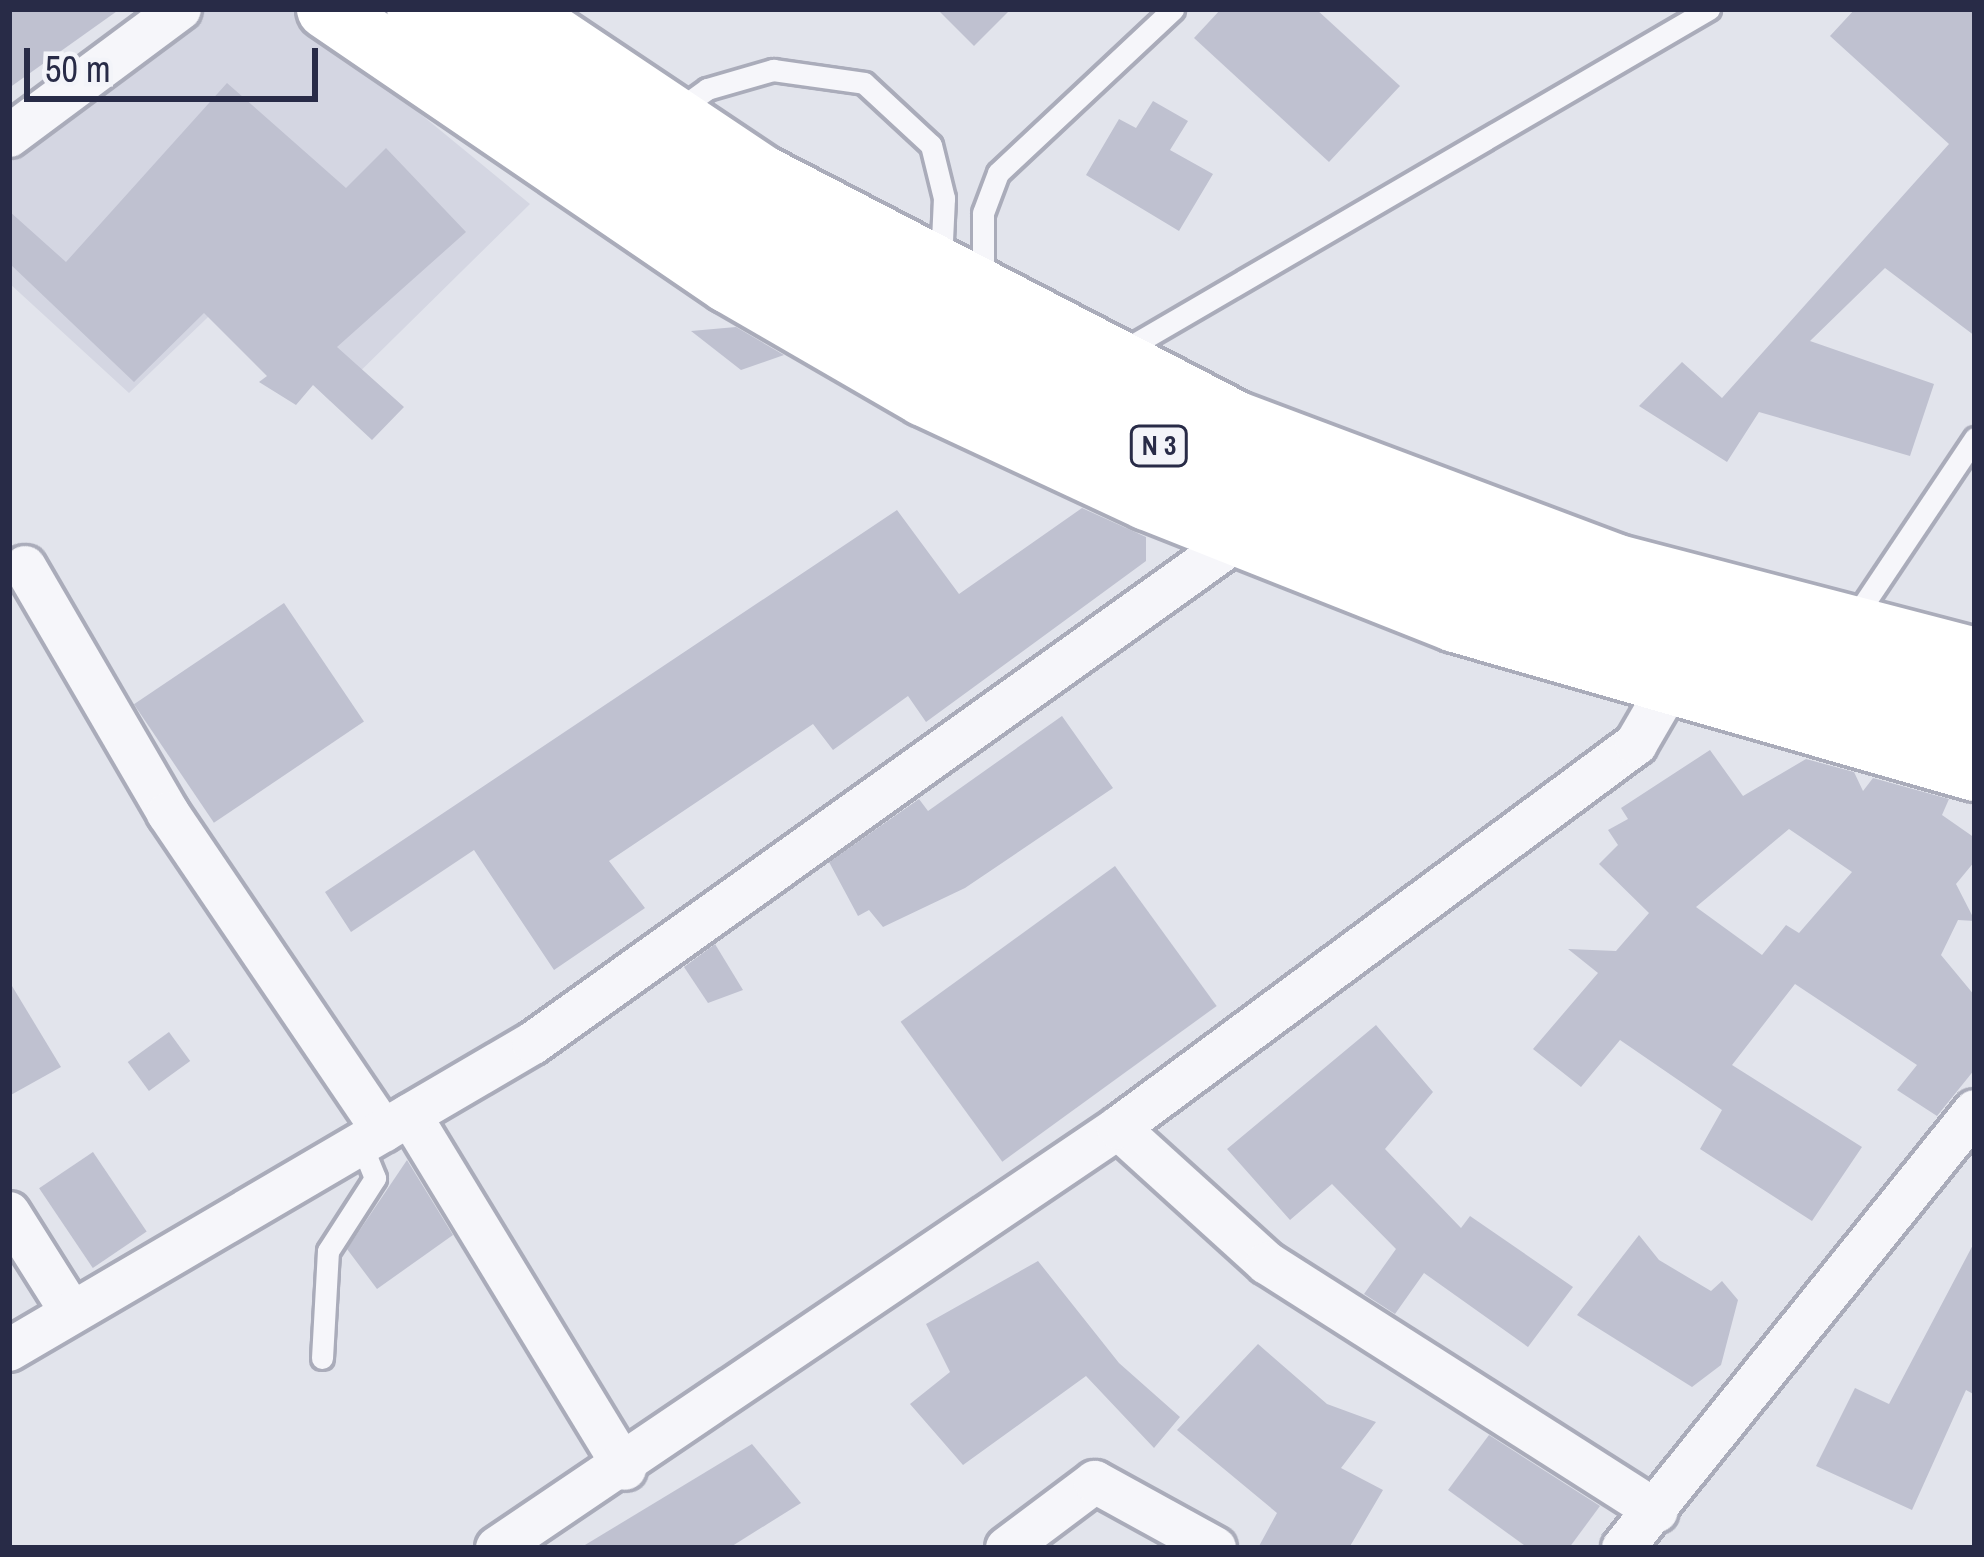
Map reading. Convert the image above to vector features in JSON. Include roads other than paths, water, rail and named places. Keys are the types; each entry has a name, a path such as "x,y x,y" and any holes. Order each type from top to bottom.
{"highway":[{"name":"N 3","path":"421,9 779,250 1120,430 1313,514 1684,643 1975,711"}],"main road":[{"path":"327,9 748,294 924,395 1240,537 1668,689 1975,771"},
{"path":"513,9 667,118 962,285 1238,422 1614,564 1975,658"}],"street":[{"path":"9,136 180,9"},
{"path":"9,1350 70,1310 533,1043 1240,537"},
{"path":"25,567 168,813 384,1130 625,1469"},
{"path":"496,1548 625,1469 1118,1128 1636,744 1668,689"},
{"path":"1624,1548 1975,1112"},
{"path":"1118,1128 1267,1263 1657,1511"},
{"path":"9,1213 70,1310"},
{"path":"1007,1548 1095,1483 1215,1548"}],"lane":[{"path":"962,285 986,190 1173,9"},
{"path":"1108,359 1709,9"},
{"path":"667,118 706,89 772,70 864,83 931,145 962,285"},
{"path":"1850,626 1975,438"},
{"path":"322,1358 328,1251 375,1178 384,1130"}]}
